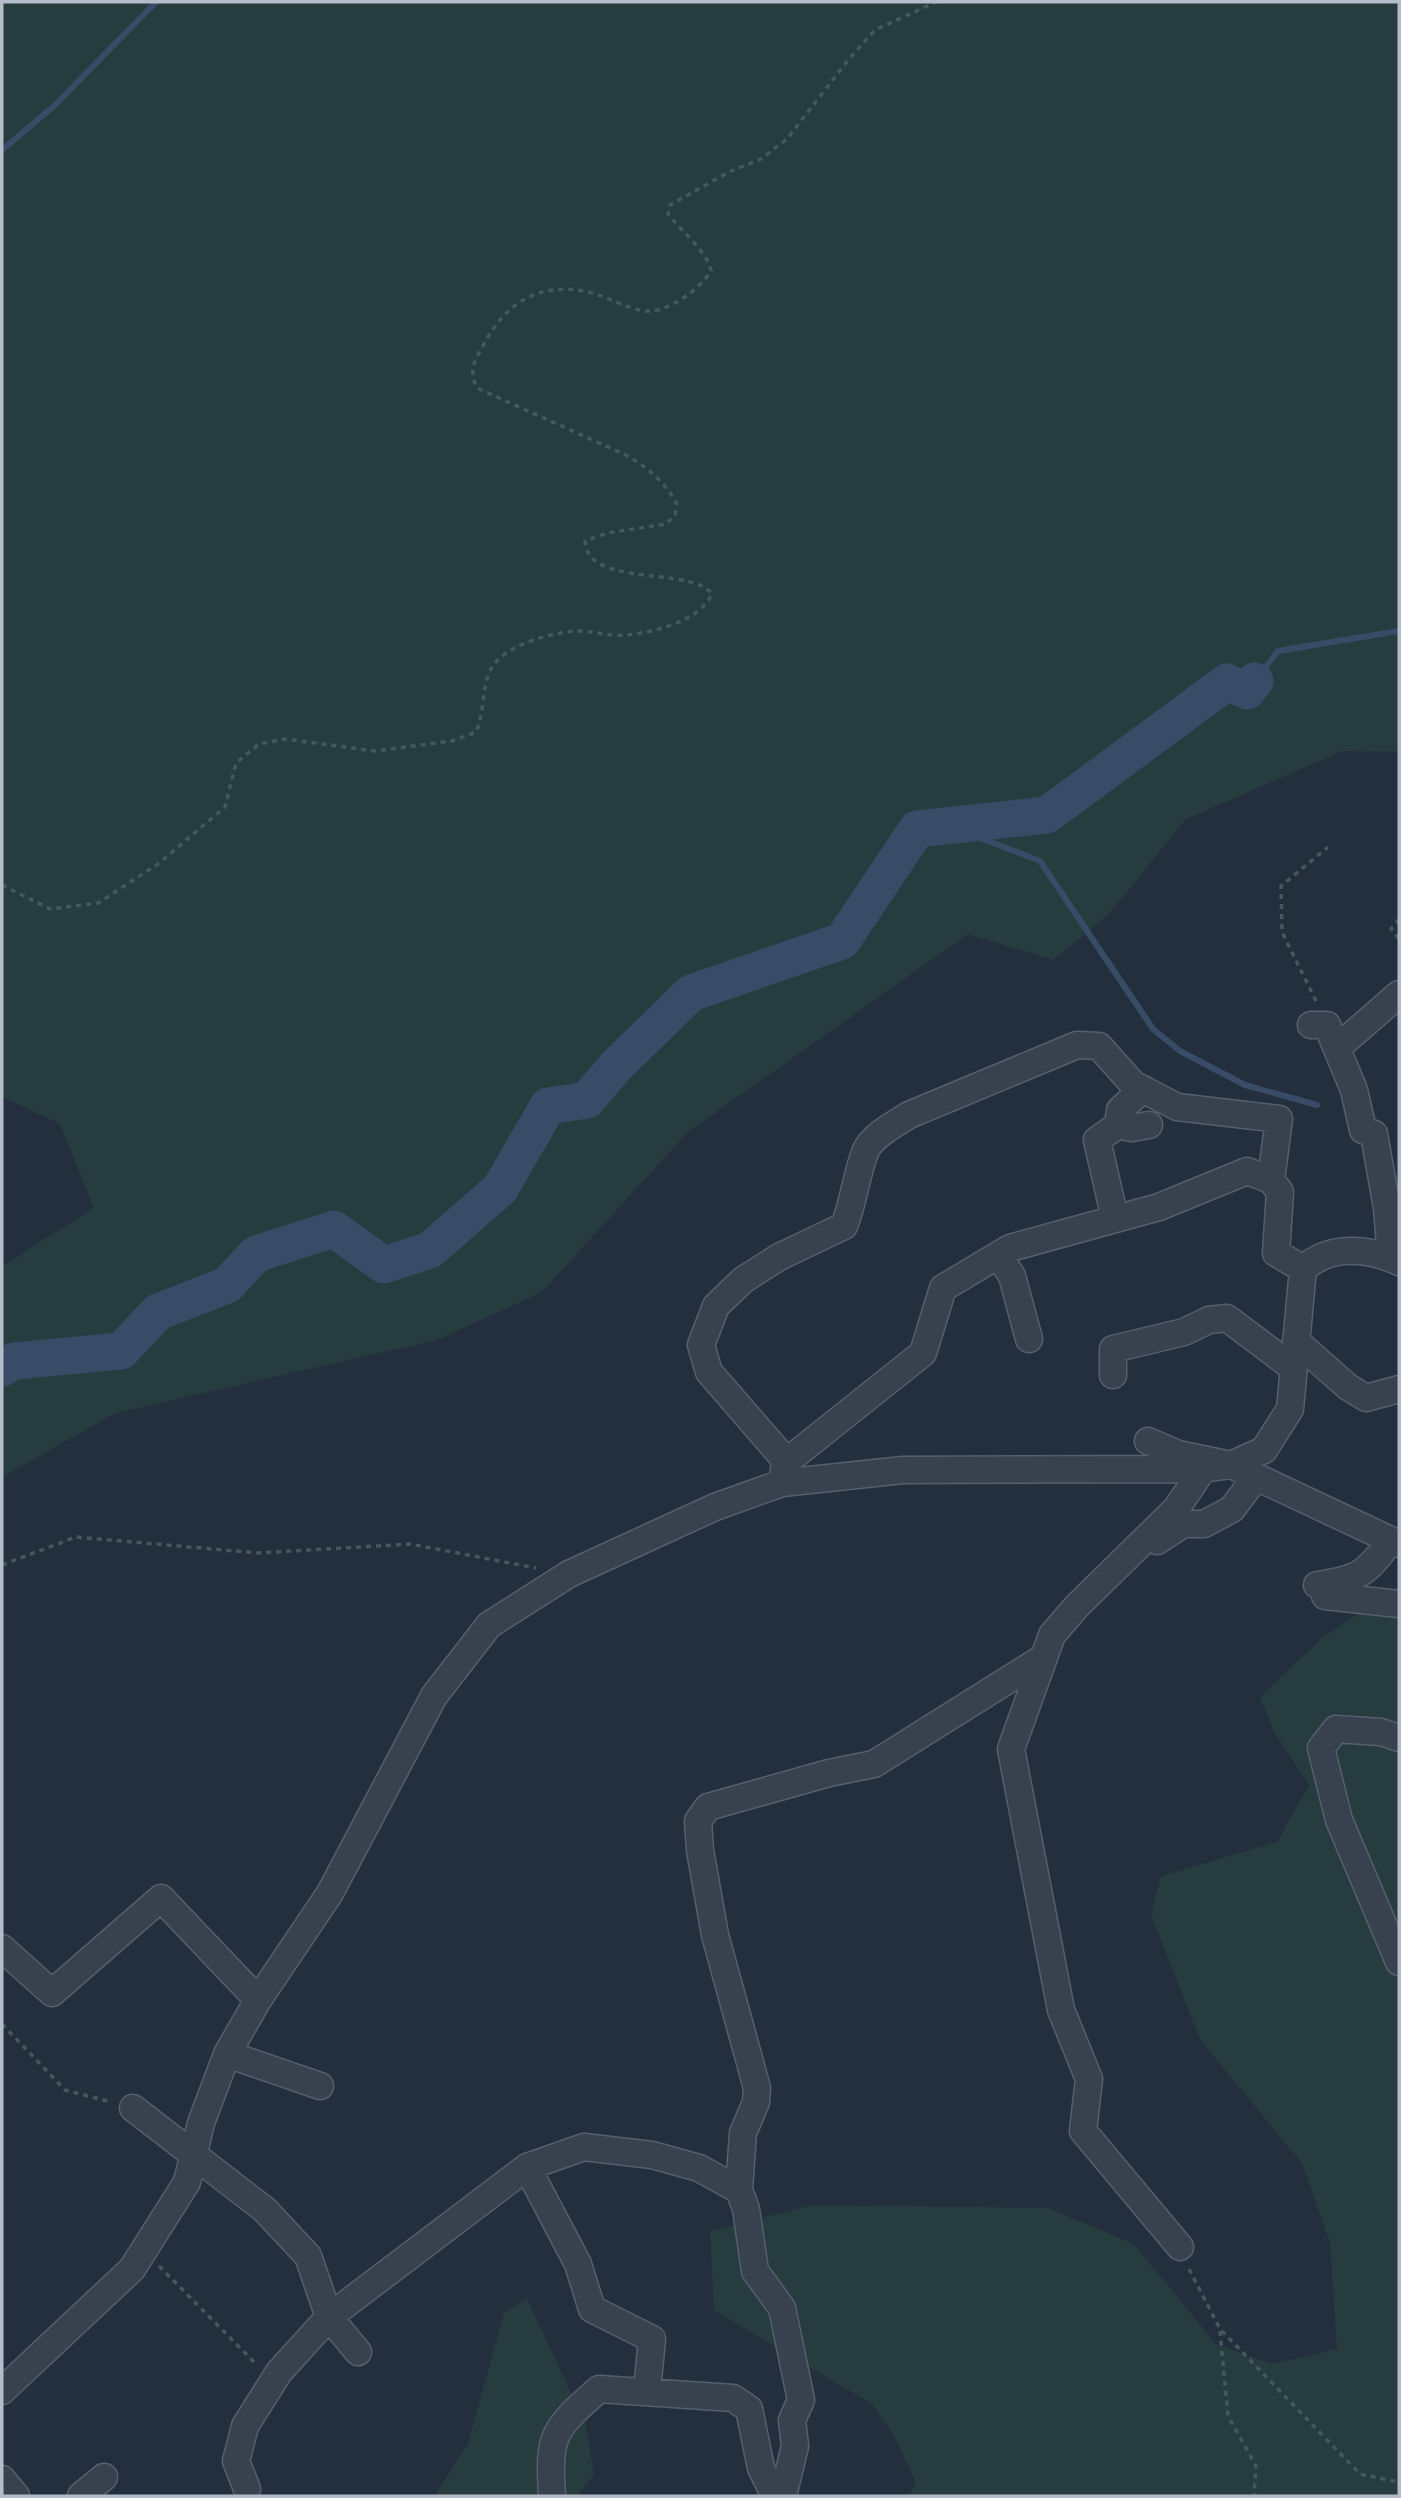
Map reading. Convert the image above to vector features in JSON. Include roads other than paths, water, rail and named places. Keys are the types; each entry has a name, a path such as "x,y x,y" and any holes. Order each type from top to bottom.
{"street":[{"path":"784,1473 1203,1469 1231,1465 1264,1450 1290,1409 1303,1269 1311,1261 1352,1248 1395,1260 1393,1206 1374,1134 1363,1130 1354,1090 1325,1033 1399,994"},
{"path":"784,1473 747,1413 709,1372 701,1345 716,1306 743,1280 779,1257 844,1226 867,1149 884,1131 909,1115 1077,1045 1099,1046 1133,1084 1177,1107 1279,1119 1271,1180"},
{"path":"1115,1219 1097,1140 1118,1125 1121,1110 1143,1089"},
{"path":"1118,1125 1132,1128 1149,1125"},
{"path":"6,2379 132,2269 187,2182 201,2123 227,2054 258,2000 330,1894 434,1696 489,1625 569,1574 784,1473 923,1353 943,1288 1010,1248 1158,1207 1247,1171 1271,1180 1280,1192 1276,1253 1303,1269"},
{"path":"998,1255 1012,1276 1029,1339"},
{"path":"1113,1375 1113,1349 1184,1332 1209,1320 1227,1318 1292,1367"},
{"path":"1296,1341 1348,1387 1366,1398 1399,1389"},
{"path":"1148,1441 1178,1454 1231,1465 1395,1542 1370,1569 1352,1580 1321,1591 1399,1604"},
{"path":"1180,2247 1083,2131 1089,2079 1061,2010 1011,1749 1052,1635 1076,1606 1131,1557 1176,1509 1203,1469"},
{"path":"1131,1557 1183,1524 1204,1524 1232,1509 1256,1477"},
{"path":"783,2496 795,2446 792,2420 801,2400 782,2308 755,2271 746,2209 739,2190 743,2133 756,2102 757,2088 715,1935 700,1850 698,1821 708,1807 874,1764 1043,1658"},
{"path":"1399,1738 1381,1732 1336,1729 1321,1748 1339,1820 1399,1962"},
{"path":"2,1948 52,1993 161,1898 258,2000"},
{"path":"227,2054 320,2086"},
{"path":"133,2108 265,2210 308,2256 329,2317 358,2352"},
{"path":"247,2488 236,2460 245,2426 273,2381 329,2317 527,2167 584,2147 652,2155 699,2168 739,2190"},
{"path":"527,2167 578,2264 592,2309 652,2339 647,2390"},
{"path":"553,2496 550,2455 562,2422 599,2389 647,2390 733,2398 749,2409 761,2468 775,2496"},
{"path":"81,2496 104,2477"},
{"path":"2,2479 16,2496"}],"waterway":[{"path":"2,150 54,106 156,2"},
{"path":"1255,681 1278,651 1399,631"},
{"path":"2,1368 14,1361 121,1351 158,1312 227,1285 256,1254 334,1229 384,1265 430,1250 500,1189 548,1106 587,1100 616,1066 691,993 842,941 917,829 1047,815 1227,682 1247,691 1255,681"},
{"path":"949,826 1040,861 1153,1029 1180,1051 1245,1085 1317,1105"}]}
